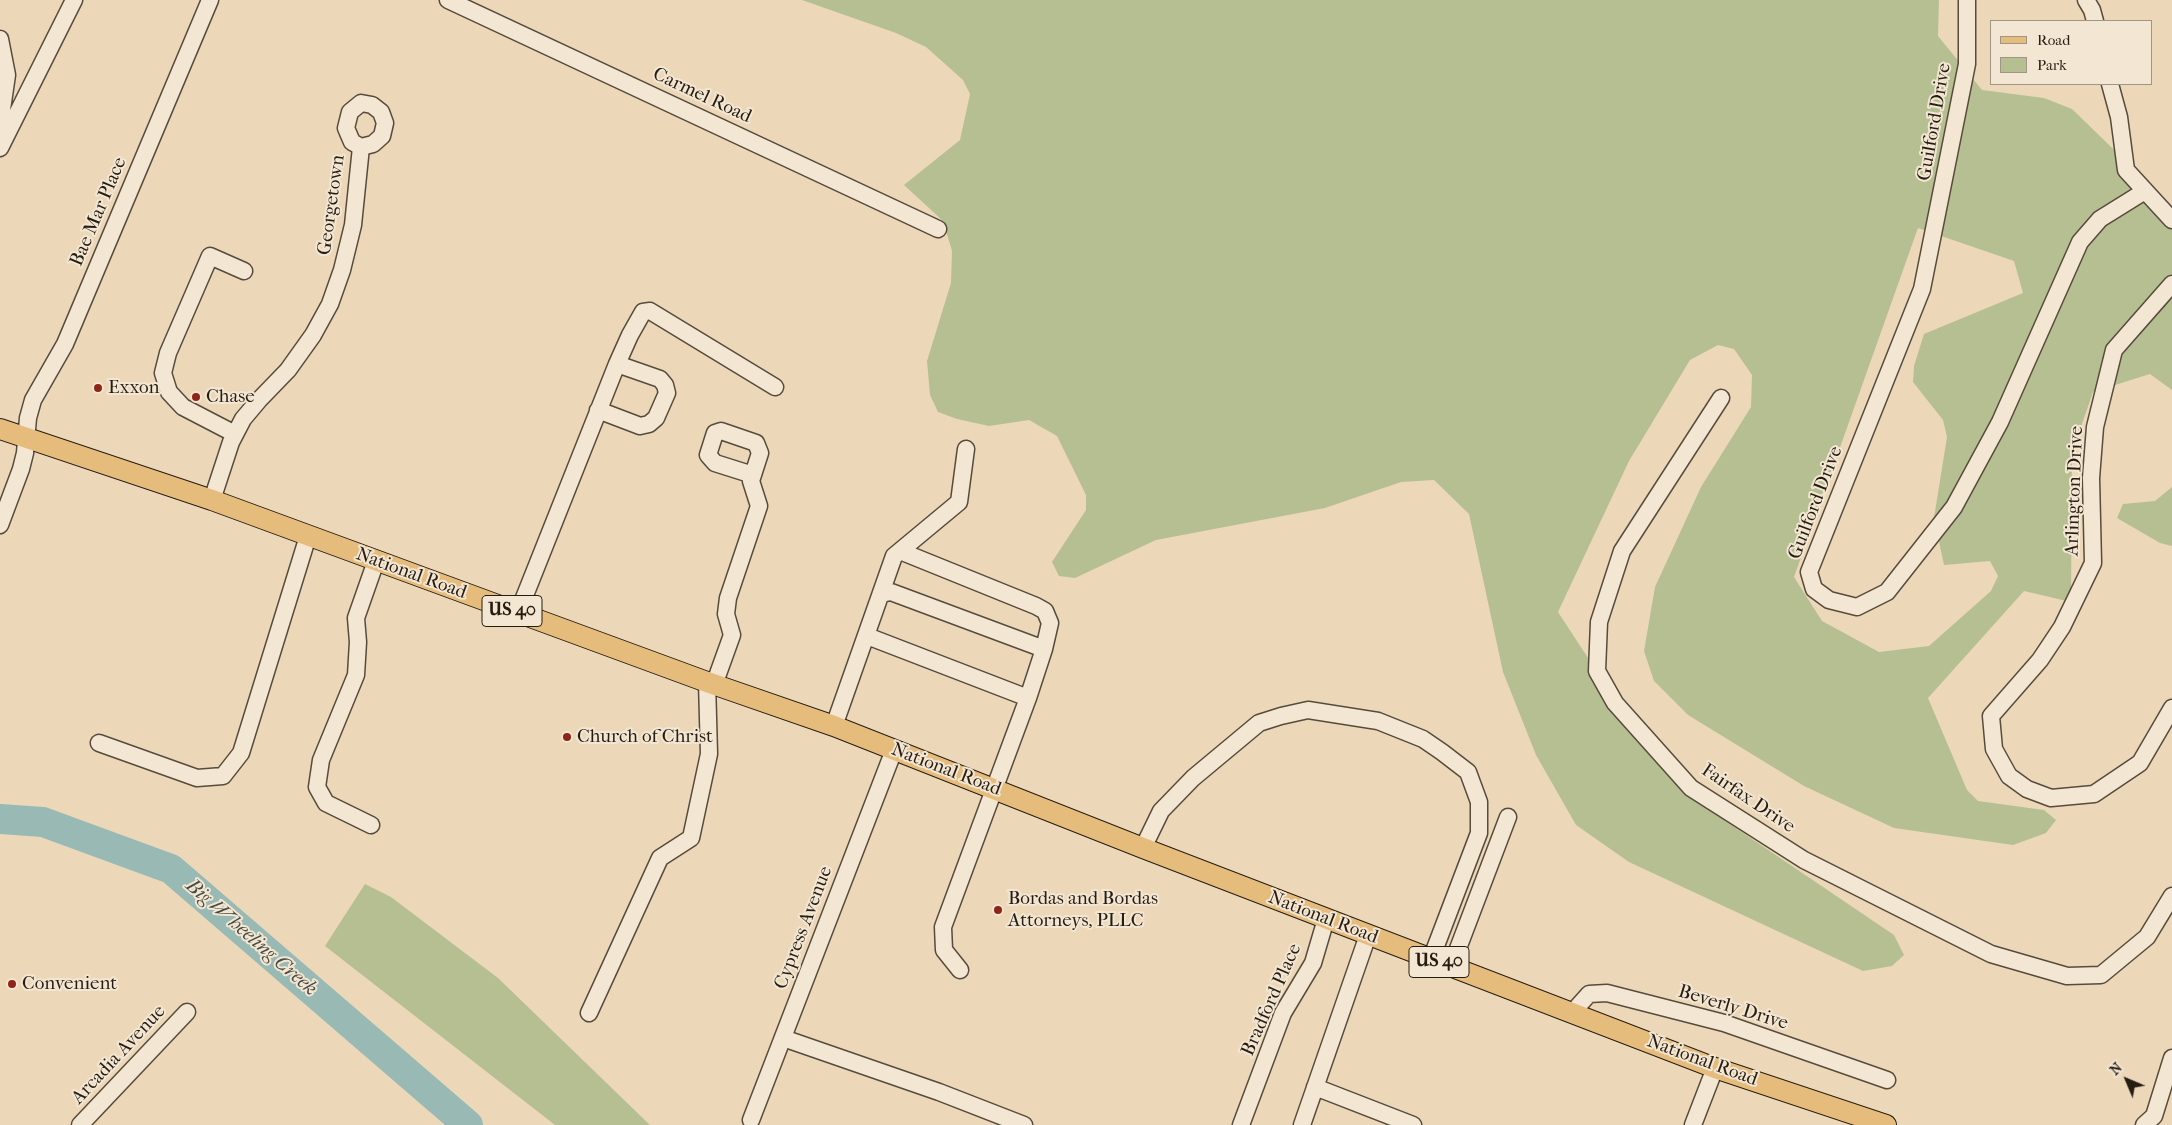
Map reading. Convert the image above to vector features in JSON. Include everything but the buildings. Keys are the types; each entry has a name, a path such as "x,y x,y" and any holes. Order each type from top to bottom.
{"main road":[{"name":"National Road","path":"0,429 212,500 710,684 834,726 1143,848 1715,1068 1887,1125"}],"street":[{"path":"0,148 74,0"},
{"name":"Bae Mar Place","path":"0,525 21,469 25,453 28,418 33,400 65,344 210,0"},
{"name":"Carmel Road","path":"448,0 938,229"},
{"name":"Guilford Drive","path":"1967,0 1967,64 1922,289 1809,572 1814,589 1829,600 1857,607 1887,592 1954,507 2000,422 2080,242 2100,218 2145,191"},
{"path":"2086,0 2095,20"},
{"path":"0,39 7,75 0,123"},
{"path":"2110,85 2118,117 2126,170 2172,220"},
{"name":"Georgetown","path":"212,500 220,472 243,419 288,370 313,335 330,304 342,270 353,226 361,147"},
{"path":"235,434 184,407 169,392 163,373 168,353 210,256 244,271"},
{"name":"Arlington Drive","path":"2172,284 2114,350 2095,427 2092,478 2094,563 2062,627 2049,647 1991,716 1994,749 2009,776 2027,789 2050,798 2094,794 2140,763 2172,708"},
{"path":"518,613 617,364 643,312 650,311 775,387"},
{"path":"598,410 640,426 649,424 656,418 667,393 665,385 660,379 617,364"},
{"name":"Fairfax Drive","path":"1721,398 1622,551 1599,622 1597,671 1614,703 1691,788 1804,860 1992,954 2067,976 2101,975 2147,937 2172,896"},
{"path":"834,726 894,556 959,502 966,449"},
{"path":"589,1013 660,858 691,838 709,754 710,684 732,635 726,614 728,598 759,506 751,481 753,475"},
{"path":"99,743 197,778 223,776 241,753 308,536"},
{"path":"900,551 1036,606 1044,611 1050,623 1044,649 1028,698 943,927 944,950 960,970"},
{"path":"371,825 326,803 318,787 321,760 356,675 358,642 356,618 376,561"},
{"path":"881,594 891,592 1044,649"},
{"path":"867,636 1028,698"},
{"path":"1143,848 1160,810 1193,778 1259,724 1281,716 1308,710 1378,722 1423,739 1468,772 1479,802 1479,833 1431,959"},
{"name":"Cypress Avenue","path":"756,1123 782,1038 894,750"},
{"path":"1451,967 1508,817"},
{"name":"Bradford Place","path":"1241,1125 1283,1013 1313,963 1326,919"},
{"path":"1302,1125 1368,935"},
{"name":"Beverly Drive","path":"1572,1013 1588,994 1607,993 1724,1023 1887,1080"},
{"name":"Arcadia Avenue","path":"80,1125 187,1012"},
{"path":"782,1038 940,1092 1024,1125"},
{"path":"2144,1125 2154,1116 2172,1058"},
{"path":"1693,1125 1715,1068"},
{"path":"1315,1087 1413,1125"}],"green space":[{"path":"802,0 1939,0 1938,36 1982,90 2044,98 2072,109 2172,206 2172,390 2150,374 2093,392 2072,453 2071,602 2024,591 1928,698 1967,790 1978,801 2044,810 2056,820 2046,833 2013,845 1894,828 1804,786 1688,715 1654,681 1644,651 1655,587 1701,487 1751,407 1752,375 1734,349 1718,345 1690,360 1629,461 1558,612 1643,742 1687,795 1894,935 1904,955 1892,966 1863,971 1629,862 1576,825 1536,755 1503,672 1469,514 1434,480 1401,482 1325,508 1156,540 1075,578 1059,576 1052,562 1086,510 1086,495 1057,436 1029,420 989,426 957,419 938,412 930,395 927,361 951,283 952,251 943,221 904,185 960,140 970,94 963,80 926,47 896,33","holes":["1918,228 2014,261 2023,293 1924,334 1914,366 1913,382 1943,420 1947,437 1934,518 1944,565 1990,561 1998,576 1991,591 1929,646 1879,652 1822,621 1794,577"]},
{"path":"2172,487 2172,546 2160,543 2117,518 2123,504 2155,501"},
{"path":"365,884 391,897 498,978 650,1125 555,1125 325,946"}],"waterway":[{"name":"Big Wheeling Creek","path":"0,819 43,822 171,869 468,1125"}],"place":[{"name":"Exxon","path":"98,388"},
{"name":"Chase","path":"196,397"},
{"name":"Church of Christ","path":"567,737"},
{"name":"Bordas and Bordas Attorneys, PLLC","path":"998,910"},
{"name":"Convenient","path":"12,984"}]}
